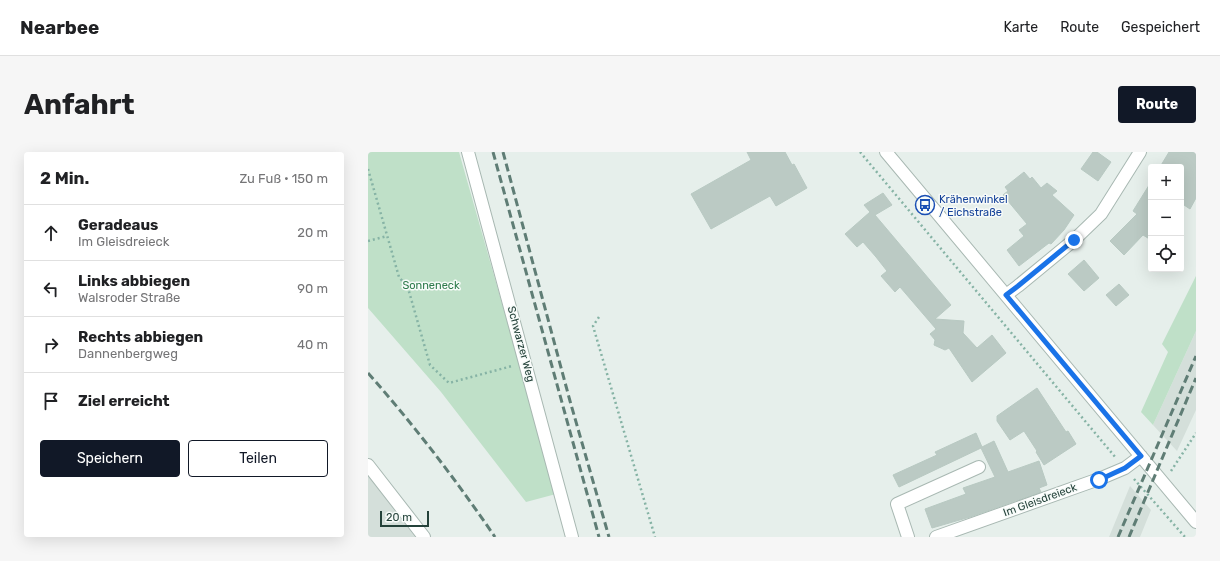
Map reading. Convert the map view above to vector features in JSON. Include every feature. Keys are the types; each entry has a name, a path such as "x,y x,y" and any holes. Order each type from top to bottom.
{"street":[{"name":"Schwarzer Weg","path":"468,152 572,537"},
{"path":"886,152 1196,522"},
{"path":"1006,295 1074,240 1101,214 1140,152"},
{"name":"Im Gleisdreieck","path":"936,537 1099,480 1125,468 1141,456"},
{"path":"368,465 424,537"},
{"path":"908,537 897,504 979,466"}],"path":[{"path":"860,152 1184,537"},
{"path":"368,169 399,277 408,288 430,365 448,383 526,363"},
{"path":"368,241 387,236"},
{"path":"599,318 593,326 654,537"},
{"path":"1161,481 1172,471 1196,433"}],"shaded area":[{"path":"1196,331 1196,410 1177,451 1153,425"},
{"path":"368,476 389,503 415,537 368,537"},
{"path":"1130,486 1151,510 1140,537 1109,537"}],"green space":[{"name":"Sonneneck","path":"368,152 459,152 556,494 526,502 441,392 368,308"},
{"path":"1196,276 1196,331 1153,425 1141,412 1168,352 1162,344"}],"building":[{"path":"747,152 785,152 792,165 794,164 807,188 776,206 770,196 711,229 691,194 751,160"},
{"path":"1093,152 1097,152 1111,162 1098,181 1081,169"},
{"path":"1169,152 1196,152 1196,198 1190,209 1184,205 1184,164 1162,164"},
{"path":"1024,172 1030,179 1032,177 1041,188 1047,183 1057,191 1052,195 1074,215 1064,230 1051,244 1049,243 1019,266 1007,250 1024,236 1019,230 1027,224 1003,195 1008,191 1005,187"},
{"path":"1148,187 1148,238 1143,235 1124,255 1110,241 1137,214 1133,211"},
{"path":"883,193 892,205 875,215 951,305 935,319 964,321 963,333 977,348 992,335 1006,353 972,382 949,348 945,350 934,345 935,340 930,334 936,329 900,287 895,292 881,276 887,271 876,257 863,242 857,247 845,234 870,212 864,205"},
{"path":"1084,260 1099,278 1084,291 1068,274"},
{"path":"1119,284 1129,295 1116,306 1106,295"},
{"path":"1037,388 1066,432 1068,431 1076,444 1044,465 1024,431 1010,440 997,421 997,416"},
{"path":"976,433 982,447 994,441 1008,472 1039,461 1047,485 1039,488 1041,492 970,517 932,528 925,509 966,494 963,488 995,477 981,448 899,487 893,475 937,455 935,452"}],"railway":[{"path":"493,152 599,537"},
{"path":"503,152 570,401 609,537"},
{"path":"1118,537 1196,356"},
{"path":"368,373 434,453 495,537"},
{"path":"1129,537 1196,378"}],"place":[{"name":"Krähenwinkel / Eichstraße","path":"925,205"}],"route":[{"path":"1074,240 1006,295 1141,456 1125,468 1099,480"}]}
